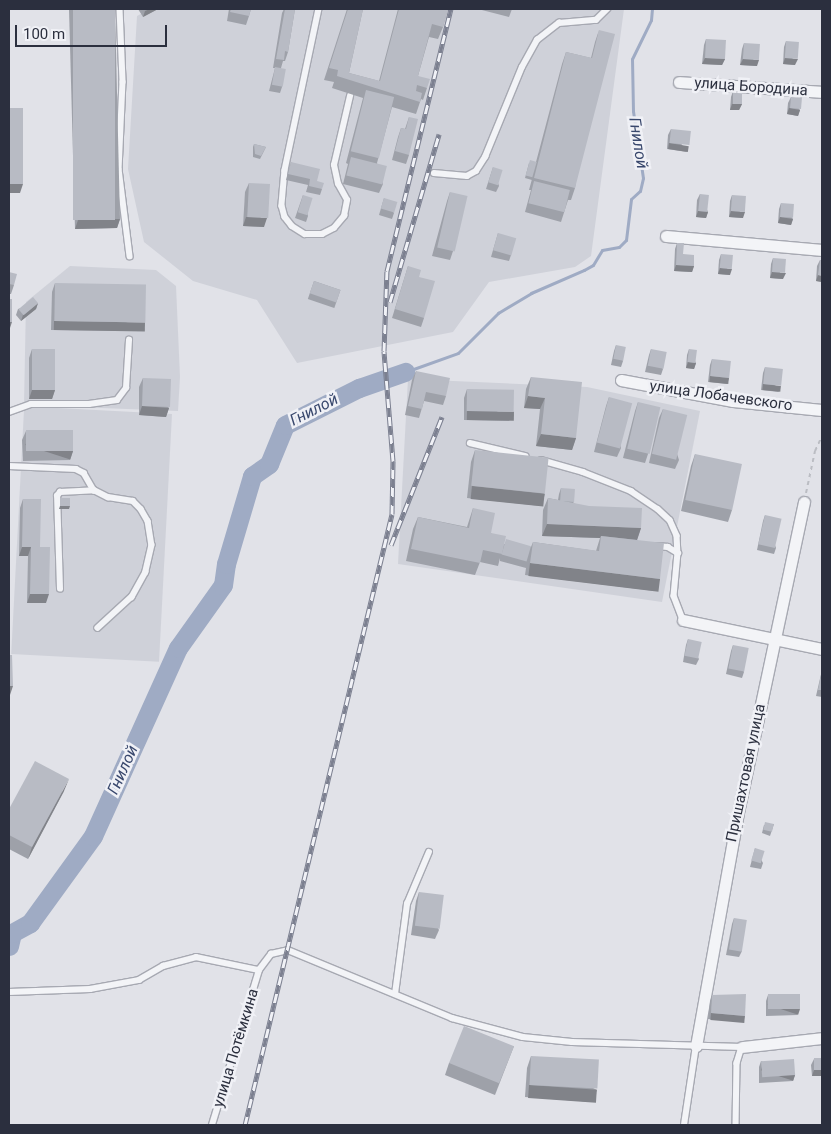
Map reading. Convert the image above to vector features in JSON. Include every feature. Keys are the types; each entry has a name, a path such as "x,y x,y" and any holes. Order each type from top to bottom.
{"street":[{"name":"улица Бородина","path":"679,82 822,92"},
{"path":"666,236 822,250"},
{"name":"улица Лобачевского","path":"620,380 733,401 822,410"},
{"name":"Пришахтовая улица","path":"696,1046 737,817 804,502"},
{"path":"682,620 822,649"},
{"path":"742,1047 822,1038"}],"lane":[{"path":"120,9 123,82 119,168 130,256"},
{"path":"319,9 285,170 282,206 285,217 292,226 306,234 322,234 334,228 344,216 348,200 338,184 334,165 350,96"},
{"path":"434,173 466,176 476,171 485,157 522,67 537,40 559,23 596,20 607,9"},
{"path":"9,412 31,404 89,404 117,400 126,388 129,340"},
{"path":"470,443 563,466 631,491 670,520 677,536 678,553 674,596 682,620"},
{"path":"9,466 76,469 84,473 94,490"},
{"path":"60,589 57,496 60,492 94,490 108,497 133,501 141,509 148,521 152,545 146,572 132,597 98,628"},
{"path":"649,545 668,547 678,553"},
{"path":"395,994 407,904 429,852"},
{"path":"9,992 90,989 139,980 163,966 196,957 259,970 271,954 288,950 452,1018 523,1037 572,1042 742,1047 737,1063 736,1125"},
{"name":"улица Потёмкина","path":"212,1125 259,970"},
{"path":"684,1125 696,1046"}],"path":[{"path":"804,502 815,451 822,436"}],"shaded area":[{"path":"150,9 624,9 591,256 575,267 489,282 453,332 297,363 257,300 193,281 144,242 128,169 137,16"},
{"path":"70,266 156,270 176,286 180,377 178,411 24,405 26,302"},
{"path":"408,379 587,387 700,411 662,602 398,564"},
{"path":"24,406 172,414 159,662 11,654"}],"building":[{"path":"73,9 115,9 115,220 73,220"},
{"path":"231,9 251,9 249,16 230,12"},
{"path":"285,9 295,9 288,52 285,51 284,60 276,59"},
{"path":"348,9 363,9 349,73 380,81 399,9 448,9 443,27 432,24 418,76 430,79 427,88 417,85 416,91 422,93 420,102 337,76 338,70 329,68"},
{"path":"599,30 615,34 575,188 534,178 566,52 592,58"},
{"path":"706,39 726,40 725,59 705,58"},
{"path":"786,41 799,42 798,59 785,58"},
{"path":"744,43 760,44 759,60 743,59"},
{"path":"275,67 286,69 283,87 272,85"},
{"path":"366,90 394,97 379,158 351,151"},
{"path":"733,91 742,91 742,104 733,104"},
{"path":"791,97 802,98 801,109 790,108"},
{"path":"9,108 23,108 23,184 9,184"},
{"path":"409,117 418,119 409,155 395,151 401,128 406,129"},
{"path":"671,129 691,131 689,145 670,143"},
{"path":"254,144 266,147 261,156 255,154"},
{"path":"351,157 387,166 382,184 346,175"},
{"path":"530,160 537,162 532,177 526,175"},
{"path":"291,162 320,169 317,181 324,183 322,189 309,186 310,179 288,174"},
{"path":"493,167 503,170 498,185 488,182"},
{"path":"534,181 570,190 564,212 528,203"},
{"path":"249,183 270,184 268,218 247,217"},
{"path":"450,192 468,196 455,252 437,248"},
{"path":"700,194 709,195 707,212 698,211"},
{"path":"303,195 313,198 307,215 298,212"},
{"path":"732,195 746,196 745,212 731,211"},
{"path":"384,198 397,202 394,213 381,209"},
{"path":"781,203 794,204 793,218 780,217"},
{"path":"498,233 516,238 511,256 493,250"},
{"path":"677,243 684,243 683,254 694,255 694,266 676,265"},
{"path":"721,254 733,255 732,269 720,268"},
{"path":"773,258 786,259 785,273 772,272"},
{"path":"820,260 822,260 822,276 818,275"},
{"path":"408,266 421,270 419,277 435,281 424,318 395,309"},
{"path":"9,272 17,274 14,285 9,284"},
{"path":"314,281 340,290 336,302 310,293"},
{"path":"55,283 146,285 145,323 54,321"},
{"path":"33,297 38,303 24,315 18,309"},
{"path":"9,299 12,299 12,322 9,322"},
{"path":"616,345 626,347 623,361 613,359"},
{"path":"32,349 55,349 55,390 32,390"},
{"path":"651,349 667,352 663,369 648,366"},
{"path":"689,349 697,350 695,363 687,362"},
{"path":"712,359 731,361 729,378 710,376"},
{"path":"765,367 783,369 781,386 763,384"},
{"path":"416,371 450,378 446,396 426,392 422,409 408,406"},
{"path":"531,377 582,382 576,438 541,434 545,398 528,396"},
{"path":"143,378 171,379 170,407 142,406"},
{"path":"467,389 514,390 514,412 467,411"},
{"path":"609,397 632,403 620,449 597,442"},
{"path":"638,402 660,407 650,454 627,449"},
{"path":"663,409 687,415 676,460 652,454"},
{"path":"26,430 73,430 73,451 26,451"},
{"path":"475,450 549,458 545,494 471,486"},
{"path":"695,454 742,464 732,510 685,500"},
{"path":"561,488 575,489 574,502 560,501"},
{"path":"60,498 70,498 70,506 60,506"},
{"path":"548,498 589,506 642,508 641,528 547,524"},
{"path":"23,499 41,499 40,547 50,547 49,594 30,594 31,547 22,547"},
{"path":"473,508 495,513 491,533 506,536 502,554 483,550 480,563 411,549 418,517 469,528"},
{"path":"765,515 782,519 775,548 758,544"},
{"path":"601,536 664,543 660,579 530,563 533,542 599,551"},
{"path":"506,539 531,546 527,562 502,554"},
{"path":"688,639 702,642 698,659 684,656"},
{"path":"733,645 749,648 744,672 728,669"},
{"path":"9,655 12,655 13,686 9,686"},
{"path":"822,670 822,690 818,690"},
{"path":"35,761 69,779 32,847 9,835 9,809"},
{"path":"765,822 774,824 772,832 763,830"},
{"path":"755,848 765,851 761,863 751,860"},
{"path":"419,892 444,895 440,929 415,926"},
{"path":"734,918 747,920 742,952 729,950"},
{"path":"746,994 745,1016 711,1013 712,995"},
{"path":"768,994 800,994 800,1009 768,1009"},
{"path":"464,1026 514,1046 499,1083 449,1063"},
{"path":"531,1056 599,1060 597,1089 529,1085"},
{"path":"814,1058 822,1058 822,1070 814,1070"},
{"path":"794,1059 795,1075 762,1077 761,1061"}],"waterway":[{"name":"Гнилой","path":"405,372 458,353 498,313 531,293 593,265 602,250 619,247 626,240 631,199 640,191 643,178 633,111 632,59 651,20 652,9"},
{"name":"Гнилой","path":"9,946 12,933 30,923 93,836 178,648 223,585 226,564 252,476 269,464 285,425 359,388 405,372"}],"railway":[{"path":"245,1125 392,514 393,461 384,351 387,271 451,9"},
{"path":"390,302 439,134"},
{"path":"391,545 442,417"}]}
